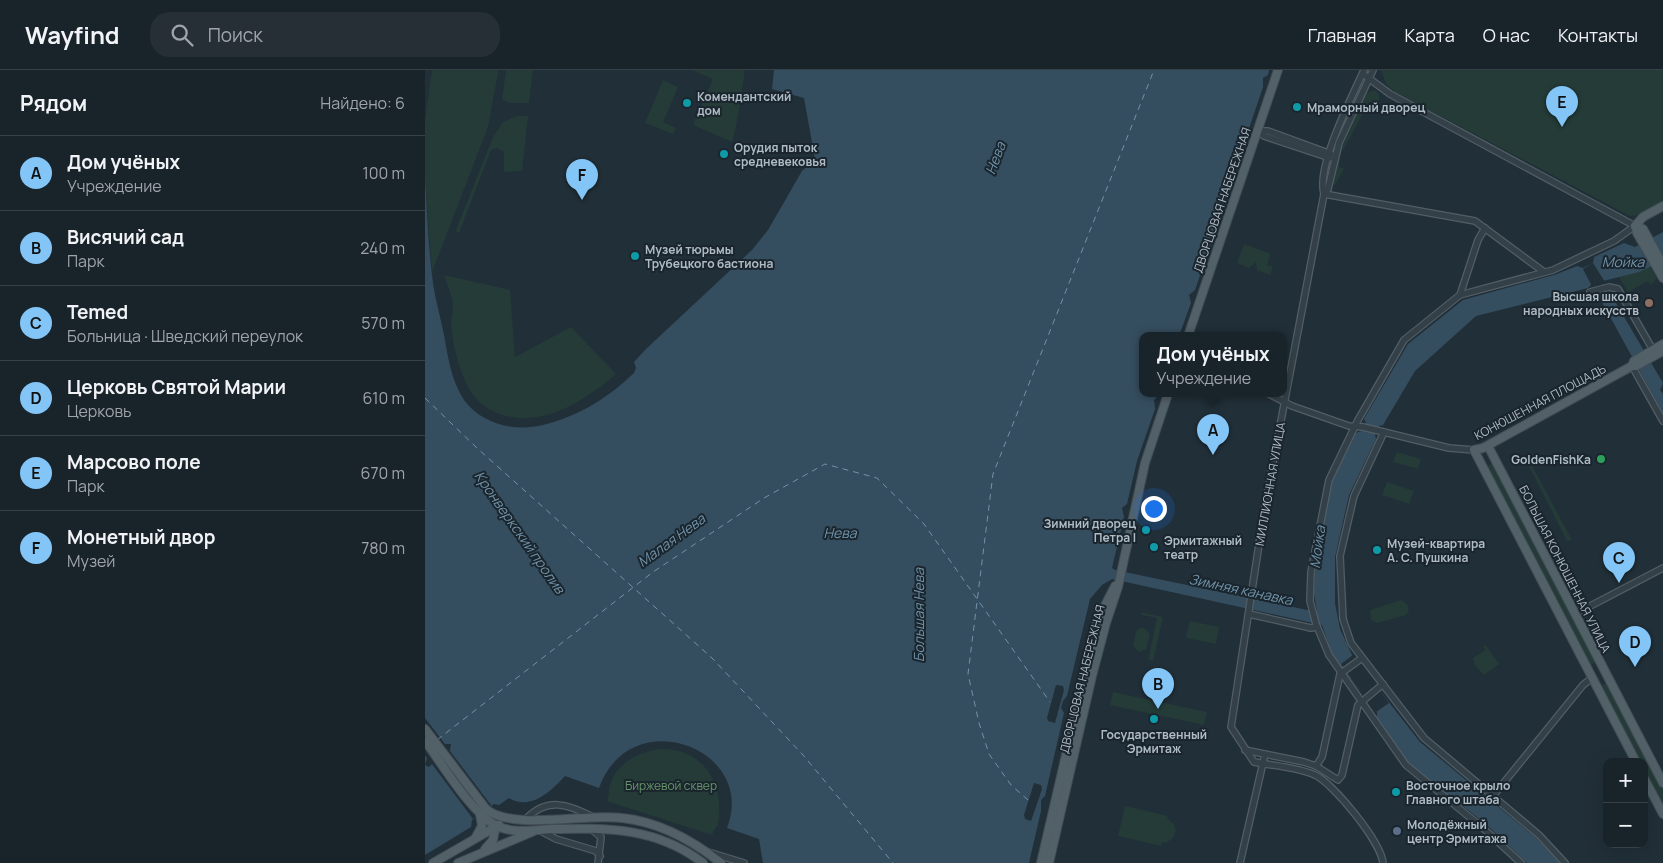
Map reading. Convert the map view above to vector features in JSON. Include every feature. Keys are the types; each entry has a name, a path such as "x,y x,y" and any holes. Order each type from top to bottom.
{"main road":[{"name":"ДВОРЦОВАЯ НАБЕРЕЖНАЯ","path":"1189,332 1278,70"},
{"path":"1635,226 1643,217 1663,206"},
{"path":"1635,226 1663,212"},
{"path":"1635,226 1643,229 1646,242 1660,264 1663,278"},
{"path":"1650,354 1663,344"},
{"path":"1650,354 1663,351"},
{"name":"КОНЮШЕННАЯ ПЛОЩАДЬ","path":"1474,450 1487,446 1650,354"},
{"path":"1119,582 1145,464 1167,397"},
{"name":"БОЛЬШАЯ КОНЮШЕННАЯ УЛИЦА","path":"1487,446 1663,783"},
{"name":"БОЛЬШАЯ КОНЮШЕННАЯ УЛИЦА","path":"1474,450 1634,758"},
{"path":"1483,467 1482,462 1487,457 1492,457 1495,461"},
{"name":"ДВОРЦОВАЯ НАБЕРЕЖНАЯ","path":"1041,863 1097,621 1104,604 1119,582"},
{"name":"ДВОРЦОВАЯ НАБЕРЕЖНАЯ","path":"1049,863 1092,676 1119,582"},
{"path":"1592,678 1605,671"},
{"path":"425,728 497,826"},
{"path":"425,741 497,826 507,829 538,830 609,828 634,832 678,847 703,863"},
{"path":"1648,786 1663,814"},
{"path":"486,813 506,818 621,818 640,821 684,836 721,863"},
{"path":"475,838 482,826 486,813"},
{"path":"433,863 497,826 529,819"},
{"path":"481,852 493,840 497,826"},
{"path":"458,863 538,830"}],"street":[{"name":"МИЛЛИОННАЯ УЛИЦА","path":"1331,156 1373,70"},
{"path":"1363,72 1393,95 1635,226 1614,241 1544,272 1460,295 1405,340 1355,426 1327,487 1311,572 1309,592 1317,626 1329,655 1363,700 1406,765 1484,829 1521,863"},
{"name":"МИЛЛИОННАЯ УЛИЦА","path":"1287,385 1323,194 1328,189 1331,156 1363,72"},
{"path":"1258,131 1264,136 1331,156"},
{"path":"1323,194 1475,221 1544,272"},
{"path":"1460,295 1477,240 1485,228"},
{"path":"1592,291 1609,287 1615,288 1620,292 1650,354"},
{"path":"1634,364 1663,421"},
{"name":"КОНЮШЕННАЯ ПЛОЩАДЬ","path":"1275,397 1292,406 1355,426 1363,426 1457,450 1474,450"},
{"name":"МИЛЛИОННАЯ УЛИЦА","path":"1250,612 1265,505 1285,397"},
{"path":"1381,432 1354,496 1340,556 1340,600 1343,623 1351,644 1380,686 1424,738 1539,835 1565,863"},
{"path":"1575,614 1663,568"},
{"path":"1317,626 1311,628 1250,612 1231,727 1254,762 1310,773 1324,780 1371,834 1378,845 1383,863"},
{"path":"1316,766 1322,757 1343,672 1360,659"},
{"path":"1493,796 1583,685 1592,678"},
{"path":"1245,750 1316,766 1334,780 1340,778 1354,714 1363,700 1380,686"},
{"path":"1240,863 1265,754"},
{"path":"529,819 540,807 557,804 580,810 595,818"},
{"path":"589,828 601,837 600,856 597,863"},
{"path":"538,830 556,839 596,851 600,856"},
{"path":"706,851 745,863"}],"green space":[{"path":"432,70 498,70 498,73 488,127 432,272 425,176 425,121"},
{"path":"506,70 533,70 529,103 509,103 502,99"},
{"path":"692,70 745,70 732,142 693,125 713,79"},
{"path":"1381,70 1663,70 1663,202 1639,215 1630,216 1395,92 1386,84"},
{"path":"663,80 678,87 663,122 676,128 673,134 645,123"},
{"path":"1375,90 1379,95 1379,103 1369,102 1340,156 1339,167 1344,169 1335,185 1333,183 1341,150 1366,93"},
{"path":"517,116 528,116 522,171 504,172 504,152 497,148 491,150 459,233 457,232 456,230 493,137 503,122"},
{"path":"1244,244 1271,254 1267,265 1273,267 1270,275 1257,270 1256,262 1249,268 1237,263"},
{"path":"1650,267 1657,278 1651,285 1648,281 1630,291 1630,296 1619,277"},
{"path":"444,275 510,290 515,357 571,327 616,374 575,403 560,411 544,416 528,418 511,417 489,409 479,402 465,382 455,351 451,324 453,307 451,294"},
{"path":"1397,452 1421,459 1418,469 1393,462"},
{"path":"1493,463 1596,662 1589,666 1486,467"},
{"path":"1531,465 1572,540 1567,541 1529,466"},
{"path":"1387,482 1414,491 1409,504 1382,495"},
{"path":"1401,600 1407,604 1409,611 1406,615 1377,623 1371,620 1370,610"},
{"path":"1140,612 1163,617 1153,661 1148,660 1157,618 1142,615"},
{"path":"1190,621 1219,627 1216,644 1186,638"},
{"path":"1144,628 1150,634 1146,649 1139,652 1133,646 1136,631"},
{"path":"1486,645 1499,664 1484,675 1473,663 1475,662 1472,659 1485,650 1483,647"},
{"path":"1607,682 1647,758 1637,758 1599,687"},
{"path":"1113,692 1207,712 1204,725 1110,705"},
{"name":"Биржевой сквер","path":"659,749 675,750 688,754 699,761 708,771 718,796 719,810 718,825 712,835 607,801 610,784 623,764 636,756"},
{"path":"1648,760 1663,789 1663,808 1648,780"},
{"path":"1125,806 1168,816 1167,819 1174,825 1174,837 1161,843 1161,846 1118,836"}],"water":[{"name":"Нева","path":"774,70 1269,70 1268,75 1263,78 1263,87 1230,185 1224,192 1227,197 1195,290 1189,295 1191,303 1180,332 1139,332 1139,397 1157,397 1154,400 1155,409 1137,461 1127,504 1122,508 1124,517 1112,568 1317,612 1314,592 1315,573 1327,500 1332,482 1356,433 1361,431 1366,423 1364,419 1408,344 1463,300 1557,274 1577,266 1583,268 1593,263 1594,257 1624,243 1635,247 1663,232 1663,261 1639,272 1603,281 1663,383 1660,390 1663,394 1663,413 1592,284 1588,288 1476,316 1415,371 1383,425 1379,426 1375,435 1376,439 1349,495 1335,557 1335,603 1340,629 1352,655 1420,742 1536,838 1560,863 1527,863 1487,825 1408,763 1377,717 1377,712 1332,654 1322,625 1112,579 1102,585 1090,599 1067,696 1061,708 1064,713 1045,796 1041,800 1041,811 1029,863 763,863 759,839 727,828 732,800 724,776 708,757 686,745 661,741 636,746 615,761 599,788 565,776 547,793 533,801 517,801 509,798 499,805 494,804 472,820 471,827 425,855 425,176 433,282 456,384 464,400 471,408 489,420 510,426 532,427 543,425 569,417 592,405 634,373 636,368 634,362 646,349 752,250 768,230 802,171 815,159 804,98 772,89"}],"pier":[{"path":"1593,263 1612,293 1601,292 1599,300 1583,269"},
{"path":"1353,655 1389,703 1376,712 1341,664"},
{"path":"1056,685 1063,686 1064,690 1055,723 1048,721 1047,718"},
{"path":"425,718 445,744 451,744 450,751 491,805 473,819 432,764 429,767 425,765 427,758 425,756"},
{"path":"1034,783 1041,785 1042,789 1031,821 1025,819 1024,815"}],"ferry route":[{"path":"1028,800 1011,785 989,754 979,723 968,674 993,474 1154,70"},
{"path":"425,398 478,449 712,658 803,755 893,863"},
{"path":"437,740 653,572 764,498 825,464 877,478 924,524 1050,702"}],"place":[{"name":"Комендантский дом","path":"687,103"},
{"name":"Мраморный дворец","path":"1297,107"},
{"name":"Марсово поле","path":"1562,127"},
{"name":"Орудия пыток средневековья","path":"724,154"},
{"name":"Монетный двор","path":"582,200"},
{"name":"Музей тюрьмы Трубецкого бастиона","path":"635,256"},
{"name":"Высшая школа народных искусств","path":"1649,303"},
{"name":"Дом учёных","path":"1213,455"},
{"name":"GoldenFishKa","path":"1601,459"},
{"name":"Зимний дворец Петра I","path":"1146,530"},
{"name":"Эрмитажный театр","path":"1154,547"},
{"name":"Музей-квартира А. С. Пушкина","path":"1377,550"},
{"name":"Temed","path":"1619,583"},
{"name":"Церковь Святой Марии","path":"1635,667"},
{"name":"Висячий сад","path":"1158,709"},
{"name":"Государственный Эрмитаж","path":"1154,719"},
{"name":"Восточное крыло Главного штаба","path":"1396,792"},
{"name":"Молодёжный центр Эрмитажа","path":"1397,831"}],"water label":[{"name":"Мойка","path":"1623,261"},
{"name":"Кронверкский пролив","path":"520,532"},
{"name":"Малая Нева","path":"671,540"},
{"name":"Мойка","path":"1317,547"},
{"name":"Зимняя канавка","path":"1241,589"},
{"name":"Большая Нева","path":"918,615"}]}
